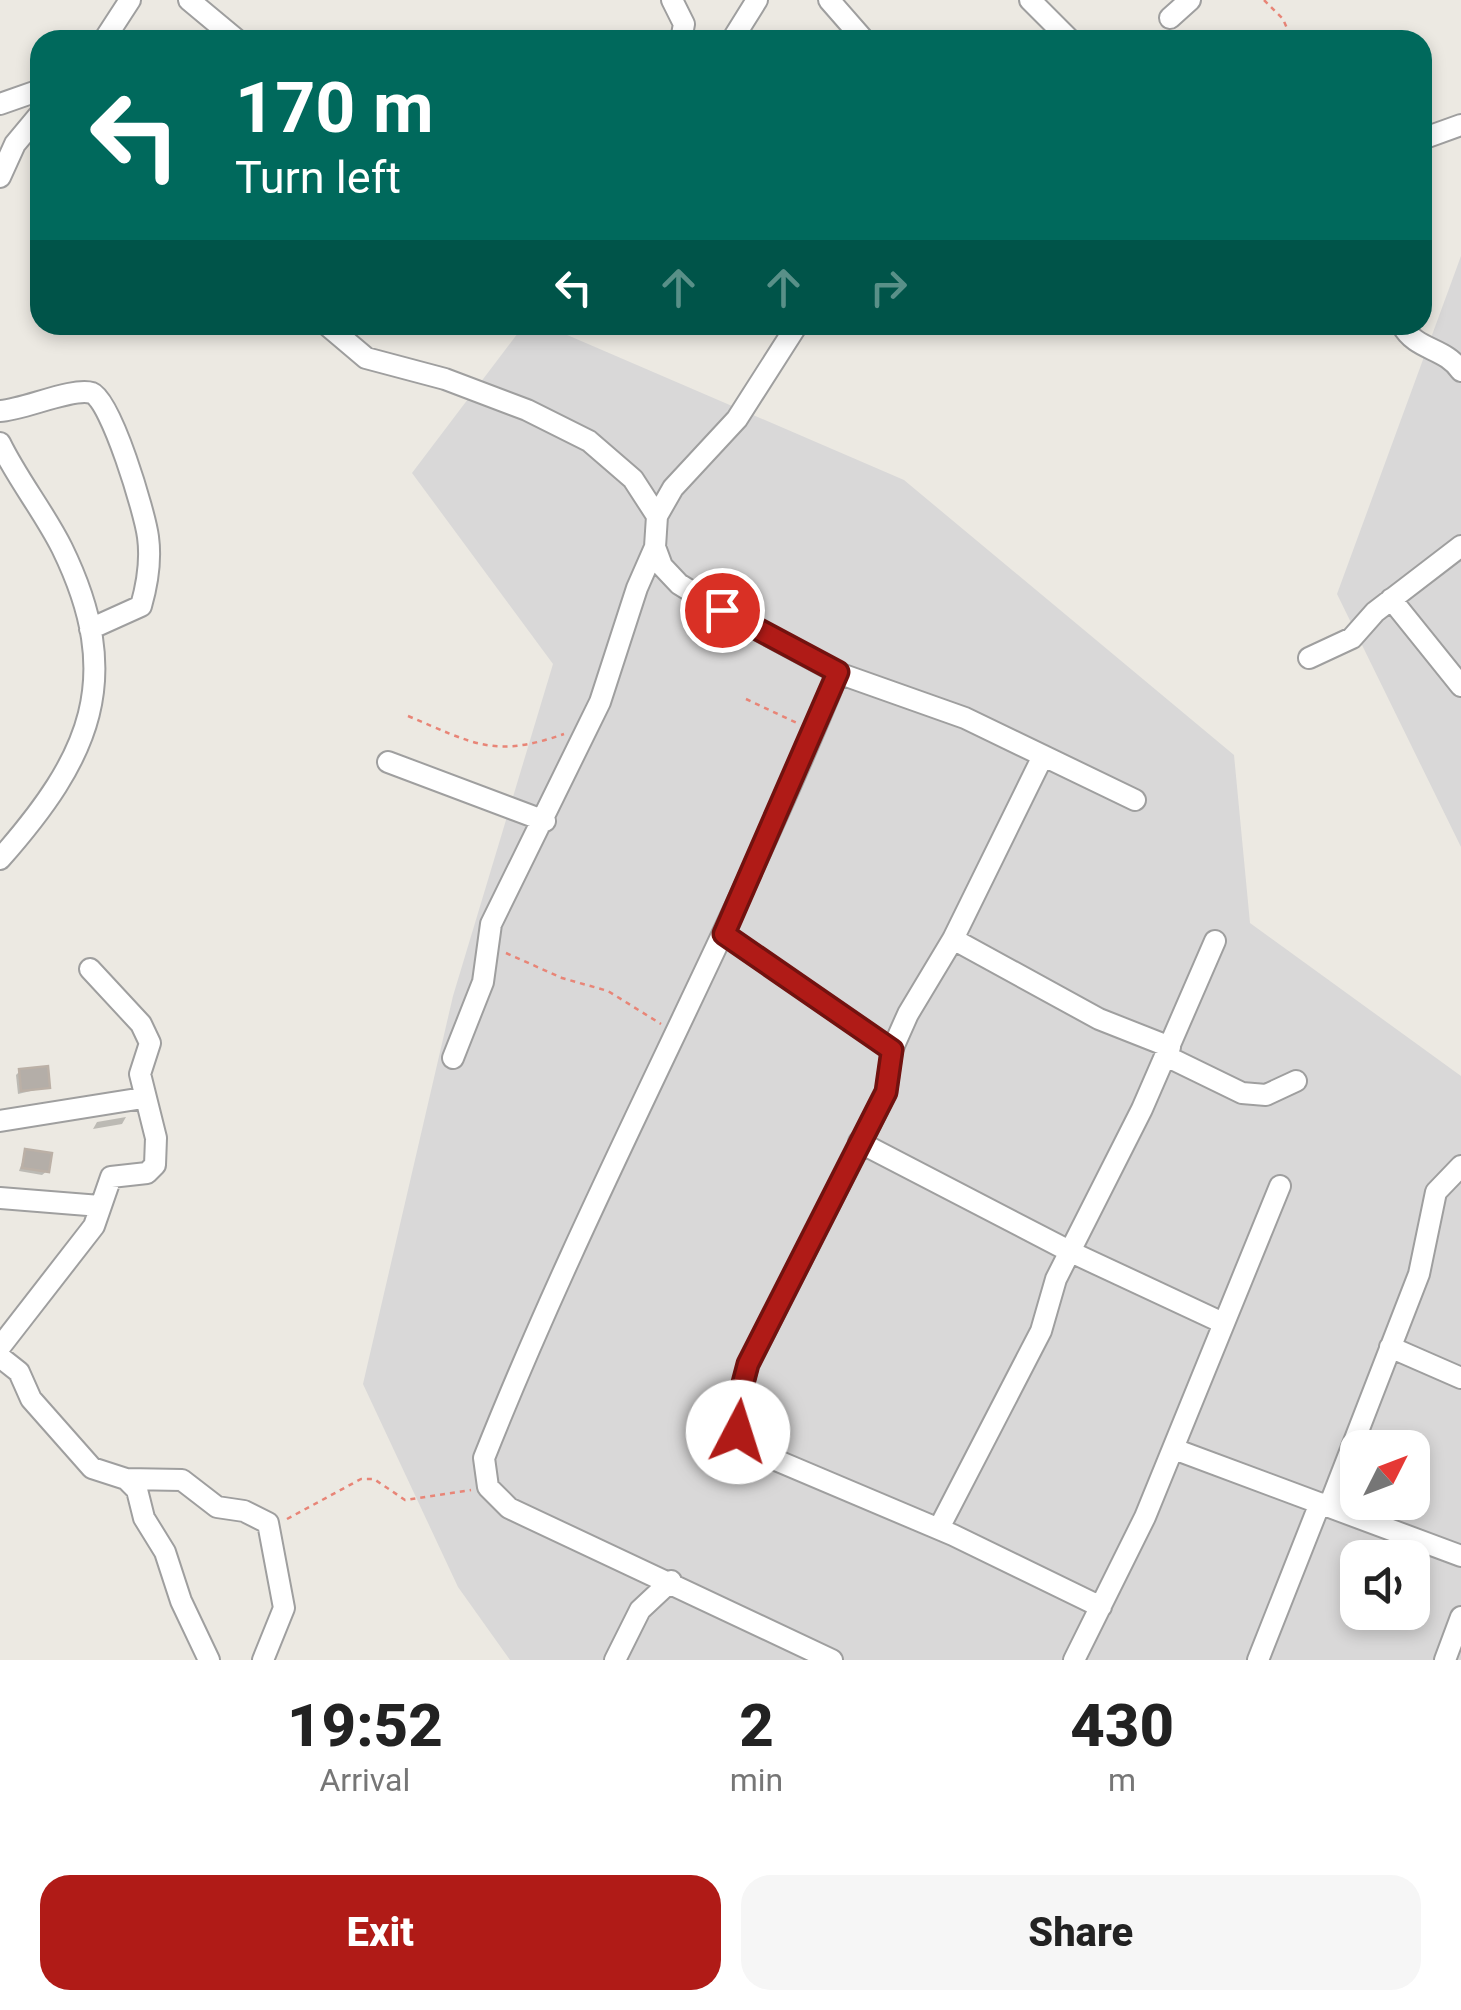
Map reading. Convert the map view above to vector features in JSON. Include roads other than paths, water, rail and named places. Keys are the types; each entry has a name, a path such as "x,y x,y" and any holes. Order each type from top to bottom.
{"street":[{"path":"110,30 130,0"},
{"path":"188,0 225,30"},
{"path":"672,0 684,24 683,30"},
{"path":"738,30 757,0"},
{"path":"829,0 855,30"},
{"path":"1030,0 1060,30"},
{"path":"1170,18 1190,0"},
{"path":"0,104 30,94"},
{"path":"1432,135 1461,125"},
{"path":"0,178 14,144 30,126"},
{"path":"339,335 366,358 478,392 589,441 633,479 657,516"},
{"path":"452,1058 483,982 492,924 591,722 655,547 657,516 672,488 748,403 791,335"},
{"path":"1411,335 1420,346 1450,358 1461,371"},
{"path":"0,412 80,392 99,398 110,414 144,517 148,564 141,606 90,630"},
{"path":"0,443 21,486 60,546 90,630 96,670 93,700 78,751 55,790 0,859"},
{"path":"1309,658 1352,638 1391,599 1461,546"},
{"path":"655,547 662,566 679,584 838,672 918,698 1135,800"},
{"path":"1391,599 1461,686"},
{"path":"832,1660 804,1653 671,1581 509,1508 488,1487 484,1458 672,1032 724,934 838,672"},
{"path":"1043,756 954,939 934,966 892,1050 886,1092 748,1364 737,1406 738,1432 759,1453 939,1528 1100,1607"},
{"path":"388,762 545,821"},
{"path":"724,934 892,1050"},
{"path":"954,939 1242,1093 1266,1094 1296,1081"},
{"path":"939,1528 1042,1331 1056,1279 1168,1052 1215,940"},
{"path":"0,1348 94,1226 111,1177 146,1173 155,1165 156,1138 140,1074 150,1043 147,1033 90,968"},
{"path":"0,1120 143,1098"},
{"path":"858,1142 1071,1252 1223,1323"},
{"path":"1258,1660 1424,1261 1436,1192 1461,1166"},
{"path":"1074,1660 1174,1449 1280,1186"},
{"path":"0,1198 100,1206"},
{"path":"1390,1347 1461,1378"},
{"path":"0,1357 19,1372 32,1399 92,1468 126,1479 182,1480 217,1507 258,1515 272,1529 284,1608 263,1660"},
{"path":"1174,1449 1461,1556"},
{"path":"126,1479 137,1490 144,1518 161,1543 208,1660"},
{"path":"615,1660 640,1610 671,1581"},
{"path":"1445,1660 1461,1617"}]}
